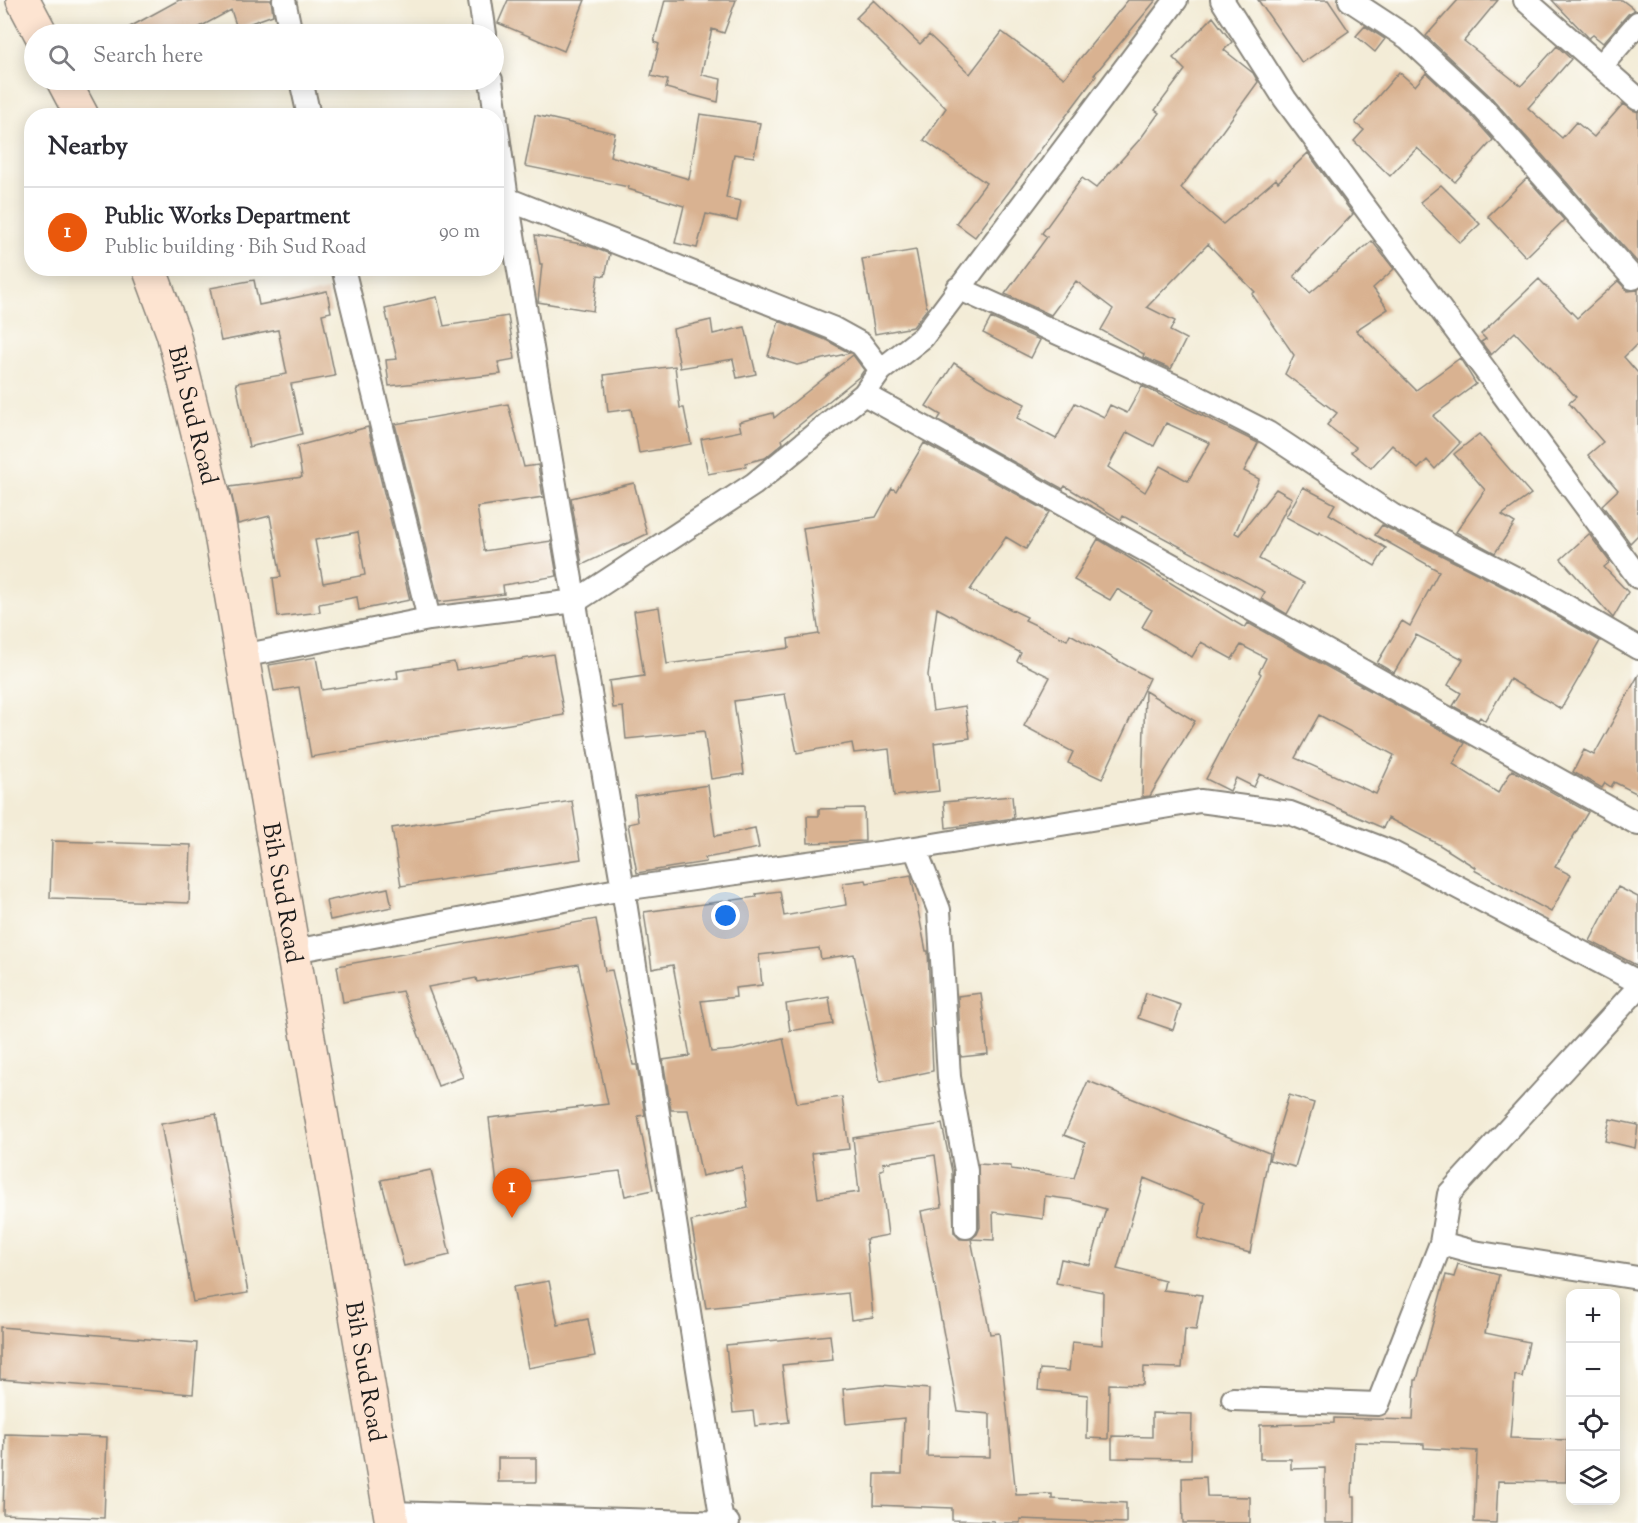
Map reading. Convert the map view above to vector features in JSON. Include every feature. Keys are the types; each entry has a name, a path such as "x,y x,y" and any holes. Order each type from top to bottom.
{"main road":[{"path":"23,0 35,24"},
{"path":"68,90 78,108"},
{"name":"Bih Sud Road","path":"152,276 173,333 216,506 391,1518"}],"street":[{"path":"284,0 289,24"},
{"path":"480,0 484,24"},
{"path":"242,656 429,619 576,601 754,484 864,394 881,370 923,337 1176,0"},
{"path":"1222,0 1285,99 1638,577"},
{"path":"1350,0 1408,38 1480,105 1633,278"},
{"path":"1526,0 1638,99"},
{"path":"1601,66 1638,23"},
{"path":"303,90 307,108"},
{"path":"492,90 495,108"},
{"path":"504,178 623,889 722,1523"},
{"path":"507,199 832,328 861,344 881,370"},
{"path":"345,276 429,619"},
{"path":"958,288 1186,391 1268,434 1392,514 1535,588 1638,648"},
{"path":"864,394 1638,824"},
{"path":"294,951 623,889 915,848 1200,801 1290,813 1391,852 1638,982"},
{"path":"915,848 939,910 949,1077 966,1171 966,1227"},
{"path":"1233,1399 1378,1404 1441,1243 1449,1194 1638,987"},
{"path":"1441,1243 1474,1252 1638,1278"},
{"path":"391,1518 728,1523"}],"building":[{"path":"179,0 271,0 273,15 248,24 236,24 231,10 205,24 135,24"},
{"path":"508,0 585,0 564,51 498,23"},
{"path":"665,0 736,0 724,33 712,29 702,71 702,75 721,79 718,102 666,88 668,80 651,76 659,44 654,42"},
{"path":"874,0 920,44 929,35 970,74 1002,32 1064,78 1128,0 1156,0 1094,75 1096,76 975,237 956,223 986,183 924,140 946,108 856,18"},
{"path":"1258,0 1328,0 1349,31 1302,63"},
{"path":"1458,0 1498,0 1464,41 1521,86 1557,46 1571,59 1528,108 1562,138 1576,122 1594,137 1623,104 1638,112 1638,263 1490,96 1426,36"},
{"path":"1552,0 1622,0 1635,10 1628,14 1603,43 1593,35 1589,38"},
{"path":"1213,17 1232,42 1224,50 1253,73 1258,82 1181,188 1223,224 1276,179 1278,182 1308,153 1353,214 1294,276 1310,293 1372,241 1394,269 1373,288 1388,309 1356,330 1416,390 1460,358 1476,384 1433,416 1460,443 1435,469 1427,460 1418,469 1392,445 1371,468 1351,452 1356,447 1327,425 1337,413 1285,374 1294,355 1252,294 1255,292 1208,244 1147,307 1175,321 1170,331 1186,339 1171,369 1143,357 1144,354 1101,330 1113,309 1076,281 1051,315 1005,294 1047,237 1042,233 1082,178 1096,188 1141,138 1159,113 1155,110 1185,70 1173,58"},
{"path":"1365,26 1385,39 1375,52 1356,36"},
{"path":"1399,72 1415,86 1426,73 1470,114 1493,140 1455,182 1417,148 1390,176 1354,141 1364,130 1355,123"},
{"path":"700,114 760,123 754,157 734,154 726,198 741,201 737,221 706,214 697,248 675,243 684,206 628,189 629,187 525,166 535,115 615,133 610,156 689,179"},
{"path":"1527,178 1564,220 1526,257 1488,216"},
{"path":"1441,185 1480,224 1460,243 1420,202"},
{"path":"535,235 586,245 610,254 605,276 598,275 593,311 538,302 542,264 540,264"},
{"path":"916,250 927,309 913,327 875,334 862,259"},
{"path":"1539,279 1577,318 1618,281 1628,291 1638,290 1638,343 1624,357 1638,373 1638,535 1630,543 1602,505 1618,490 1588,455 1603,442 1569,403 1576,397 1515,332 1491,355 1481,342 1486,339 1481,334"},
{"path":"254,280 259,305 327,291 331,312 322,314 335,376 291,384 302,434 249,447 236,383 287,374 278,330 221,341 210,288"},
{"path":"437,297 444,326 508,316 515,359 498,362 501,374 389,386 386,360 397,359 385,309"},
{"path":"991,318 1040,340 1031,358 983,333"},
{"path":"711,320 713,334 745,327 756,374 737,378 733,359 680,368 673,329"},
{"path":"779,321 826,340 850,353 797,365 768,356"},
{"path":"853,355 864,370 860,376 782,439 783,443 765,458 745,463 746,467 708,474 701,439 741,431 739,422 773,413 774,418"},
{"path":"954,363 989,386 1025,404 1017,418 1056,439 1075,403 1104,417 1110,405 1127,413 1142,386 1258,443 1244,471 1259,479 1235,533 1239,535 1276,489 1292,498 1259,559 1304,583 1287,614 1261,599 1265,592 1123,516 1121,520 1065,486 1063,489 938,420 941,415 926,406","holes":["1166,423 1210,443 1188,481 1160,466 1145,492 1108,467 1127,432 1154,446"]},
{"path":"675,366 680,408 684,408 691,444 639,453 631,409 608,412 604,375"},
{"path":"508,404 524,467 538,465 543,497 477,507 484,551 551,541 557,576 503,585 504,594 439,602 395,424"},
{"path":"368,427 410,600 359,610 357,597 319,604 320,612 278,617 273,578 281,577 270,516 238,524 230,487 302,477 297,446","holes":["358,532 365,575 323,583 315,540"]},
{"path":"1479,434 1531,494 1502,515 1515,523 1495,553 1456,532 1485,490 1454,454"},
{"path":"924,443 1049,512 1026,549 1006,537 970,590 1027,617 1025,620 1067,640 1070,634 1149,678 1102,779 1068,763 1073,752 1024,726 1050,677 1017,661 1021,653 937,608 928,675 933,711 965,706 970,738 934,743 939,791 894,796 889,749 854,753 852,743 797,753 785,694 734,701 744,774 711,779 704,731 626,739 623,707 613,708 609,681 644,676 634,611 659,607 667,664 789,648 788,639 819,634 803,528 876,517 892,488 896,491"},
{"path":"634,483 647,534 582,565 571,498"},
{"path":"1303,487 1335,504 1329,514 1386,548 1375,566 1319,532 1318,534 1286,517"},
{"path":"1382,525 1529,600 1600,641 1561,709 1510,679 1485,721 1480,717 1478,720 1453,706 1461,693 1448,685 1463,659 1416,635 1394,673 1377,663 1402,621 1410,626 1439,571 1375,535"},
{"path":"1589,534 1610,562 1604,567 1628,592 1613,618 1561,559"},
{"path":"1098,539 1245,628 1248,623 1465,743 1453,764 1498,793 1512,770 1588,812 1555,867 1571,875 1551,912 1474,870 1476,868 1438,844 1388,818 1383,828 1260,774 1254,787 1236,778 1230,791 1206,779 1261,674 1259,672 1266,658 1241,645 1232,659 1201,642 1192,657 1142,627 1152,610 1117,589 1110,600 1074,580","holes":["1319,715 1394,755 1376,794 1295,758"]},
{"path":"553,654 564,715 311,757 299,687 274,691 269,665 316,657 322,690 398,678 397,671 454,662 456,670"},
{"path":"1638,676 1638,794 1614,782 1611,787 1605,783 1602,788 1573,772 1584,750 1594,755"},
{"path":"1145,691 1195,721 1150,796 1142,797"},
{"path":"708,785 715,836 755,828 759,848 705,858 706,862 637,873 628,824 638,822 635,796"},
{"path":"1012,796 1014,818 946,828 944,802"},
{"path":"572,801 581,859 401,886 392,828"},
{"path":"864,808 865,841 808,843 807,816 819,816 819,809"},
{"path":"52,841 191,845 189,903 50,898"},
{"path":"911,875 926,951 928,951 933,1071 880,1082 854,954 821,959 819,948 759,955 762,985 735,988 736,997 701,1001 711,1052 734,1050 783,1038 797,1103 842,1097 849,1149 812,1153 818,1198 859,1192 853,1138 942,1124 952,1172 954,1233 960,1239 971,1239 990,1334 999,1333 1016,1495 1052,1494 1052,1499 1126,1503 1126,1523 1020,1519 1020,1523 994,1523 994,1521 952,1520 952,1508 874,1505 875,1474 902,1474 904,1418 846,1424 843,1389 881,1385 929,1389 927,1456 990,1457 990,1414 958,1411 921,1211 942,1207 935,1155 883,1163 884,1169 880,1170 888,1235 866,1239 873,1317 851,1320 848,1293 706,1308 691,1221 748,1208 742,1167 702,1176 688,1110 671,1110 663,1060 690,1056 673,965 652,969 644,912 757,897 756,894 780,891 784,916 846,905 843,883 866,880 867,883"},
{"path":"1618,887 1638,897 1638,966 1590,941"},
{"path":"388,888 392,907 330,920 326,901"},
{"path":"596,919 605,971 612,970 633,1065 637,1065 645,1115 638,1116 653,1190 625,1196 620,1171 497,1185 489,1118 608,1104 578,964 477,982 476,978 428,987 463,1077 438,1086 402,991 343,1002 337,966"},
{"path":"981,993 988,1054 961,1057 958,996"},
{"path":"1146,993 1181,1005 1173,1030 1138,1018"},
{"path":"829,997 833,1024 790,1031 786,1004"},
{"path":"1088,1081 1269,1153 1250,1253 1198,1239 1205,1203 1144,1178 1117,1269 1165,1281 1163,1290 1202,1295 1196,1330 1185,1329 1182,1368 1144,1367 1143,1385 1109,1384 1108,1439 1087,1438 1088,1395 1038,1390 1040,1369 1069,1371 1072,1342 1102,1345 1103,1292 1056,1283 1061,1259 1090,1265 1106,1209 1074,1200 1045,1196 1043,1219 993,1212 994,1240 971,1239 980,1227 978,1164 1011,1166 1011,1169 1074,1178 1085,1143 1064,1135"},
{"path":"1289,1095 1314,1103 1295,1167 1269,1160"},
{"path":"216,1114 248,1293 193,1302 161,1124"},
{"path":"1610,1119 1638,1125 1635,1148 1605,1141"},
{"path":"431,1170 450,1255 404,1266 381,1180"},
{"path":"1458,1264 1499,1275 1485,1333 1529,1342 1522,1377 1515,1375 1510,1438 1566,1440 1566,1482 1498,1481 1496,1523 1474,1522 1477,1451 1424,1448 1424,1444 1354,1442 1352,1497 1355,1497 1355,1523 1325,1523 1325,1468 1291,1469 1291,1459 1260,1459 1260,1425 1334,1423 1334,1418 1413,1420 1415,1380 1417,1380 1446,1275 1454,1277"},
{"path":"549,1281 558,1325 588,1319 595,1356 528,1368 513,1287"},
{"path":"0,1327 197,1343 193,1394 0,1379"},
{"path":"830,1335 833,1360 782,1365 789,1422 755,1426 753,1411 733,1413 726,1345"},
{"path":"1152,1413 1192,1414 1191,1459 1112,1458 1112,1436 1152,1437"},
{"path":"5,1434 107,1437 104,1518 3,1514"},
{"path":"498,1458 536,1458 536,1482 498,1482"},
{"path":"1206,1477 1207,1496 1250,1497 1250,1523 1183,1523 1182,1478"}],"place":[{"name":"Public Works Department","path":"512,1218"}]}
